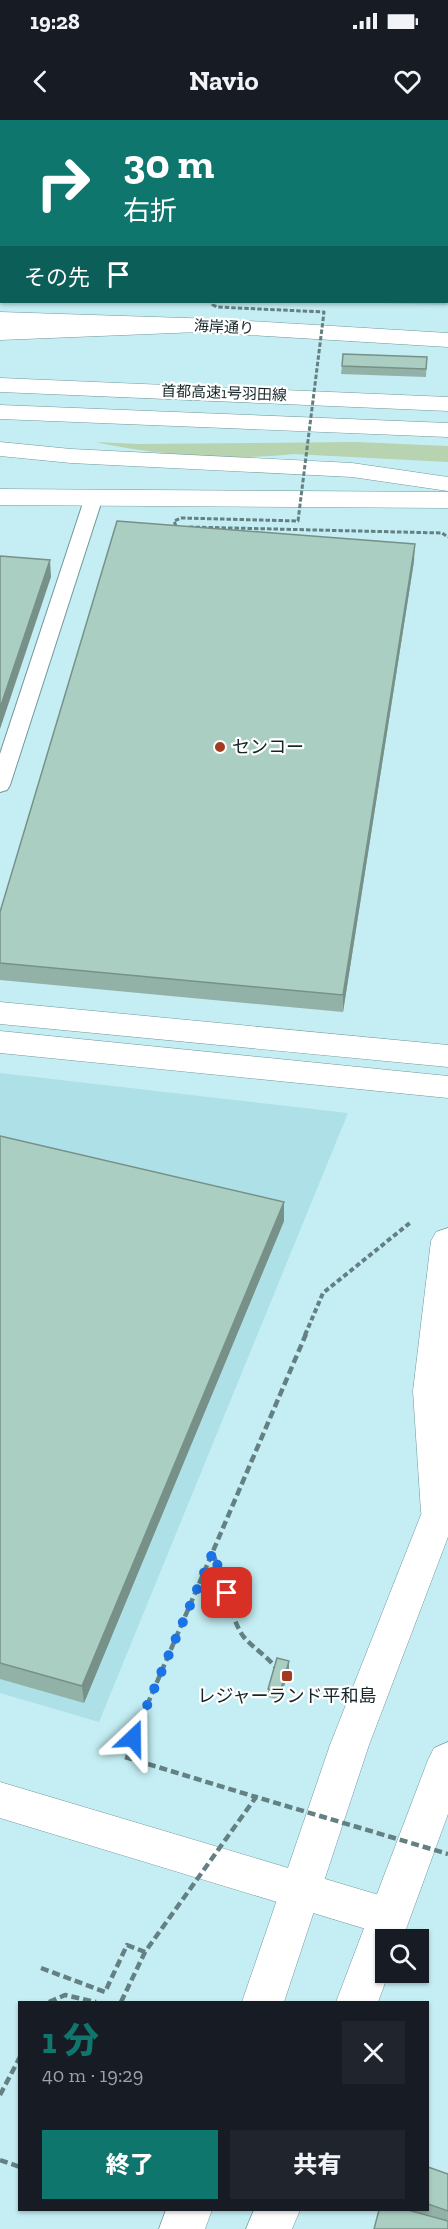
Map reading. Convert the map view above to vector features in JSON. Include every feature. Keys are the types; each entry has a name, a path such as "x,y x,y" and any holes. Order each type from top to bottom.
{"main road":[{"name":"海岸通り","path":"0,319 216,326 448,340"},
{"path":"0,333 216,326"},
{"name":"首都高速1号羽田線","path":"0,385 448,404"},
{"name":"首都高速1号羽田線","path":"0,412 448,430"},
{"path":"0,429 303,423"},
{"path":"0,449 71,456 352,470 448,484"},
{"path":"0,497 448,500"},
{"path":"0,1012 448,1056"},
{"path":"0,1042 448,1087"},
{"path":"263,2001 298,1890 365,1702 445,1506 431,1391 448,1241"},
{"path":"357,2001 448,1760"},
{"path":"0,1800 389,1917"},
{"path":"182,2229 189,2211"},
{"path":"269,2229 277,2211"}],"lane":[{"path":"0,785 94,497"}],"path":[{"path":"214,303 217,307 324,312 298,521 182,518 174,521 174,526 442,533 448,537"},
{"path":"133,1738 323,1293 416,1218"},
{"path":"213,1552 241,1634 264,1653 276,1668"},
{"path":"125,1756 448,1854"},
{"path":"121,2001 145,1952 256,1797"},
{"path":"41,1968 105,1992 127,1945 145,1952"},
{"path":"50,2001 63,1993 92,2001"},
{"path":"0,2095 18,2061"},
{"path":"0,2160 18,2166"}],"shaded area":[{"path":"381,303 448,303 448,305"},
{"path":"0,1073 348,1113 99,1722 0,1693"}],"green space":[{"path":"96,442 138,444 356,442 448,446 448,462 293,454 246,457 194,456 118,447"}],"building":[{"path":"343,354 427,357 426,369 342,366"},
{"name":"センコー","path":"117,521 415,544 343,995 0,963 0,912"},
{"path":"0,556 50,560 0,708"},
{"path":"0,1136 284,1202 82,1686 0,1663"},
{"path":"277,1658 289,1661 280,1692 268,1689"},
{"path":"429,2167 448,2174 448,2211 429,2204"},
{"path":"379,2211 412,2211 448,2221 448,2229 374,2229"}],"place":[{"name":"センコー","path":"220,747"},
{"name":"レジャーランド平和島","path":"287,1676"}],"route":[{"path":"133,1738 213,1552 227,1593"}]}
